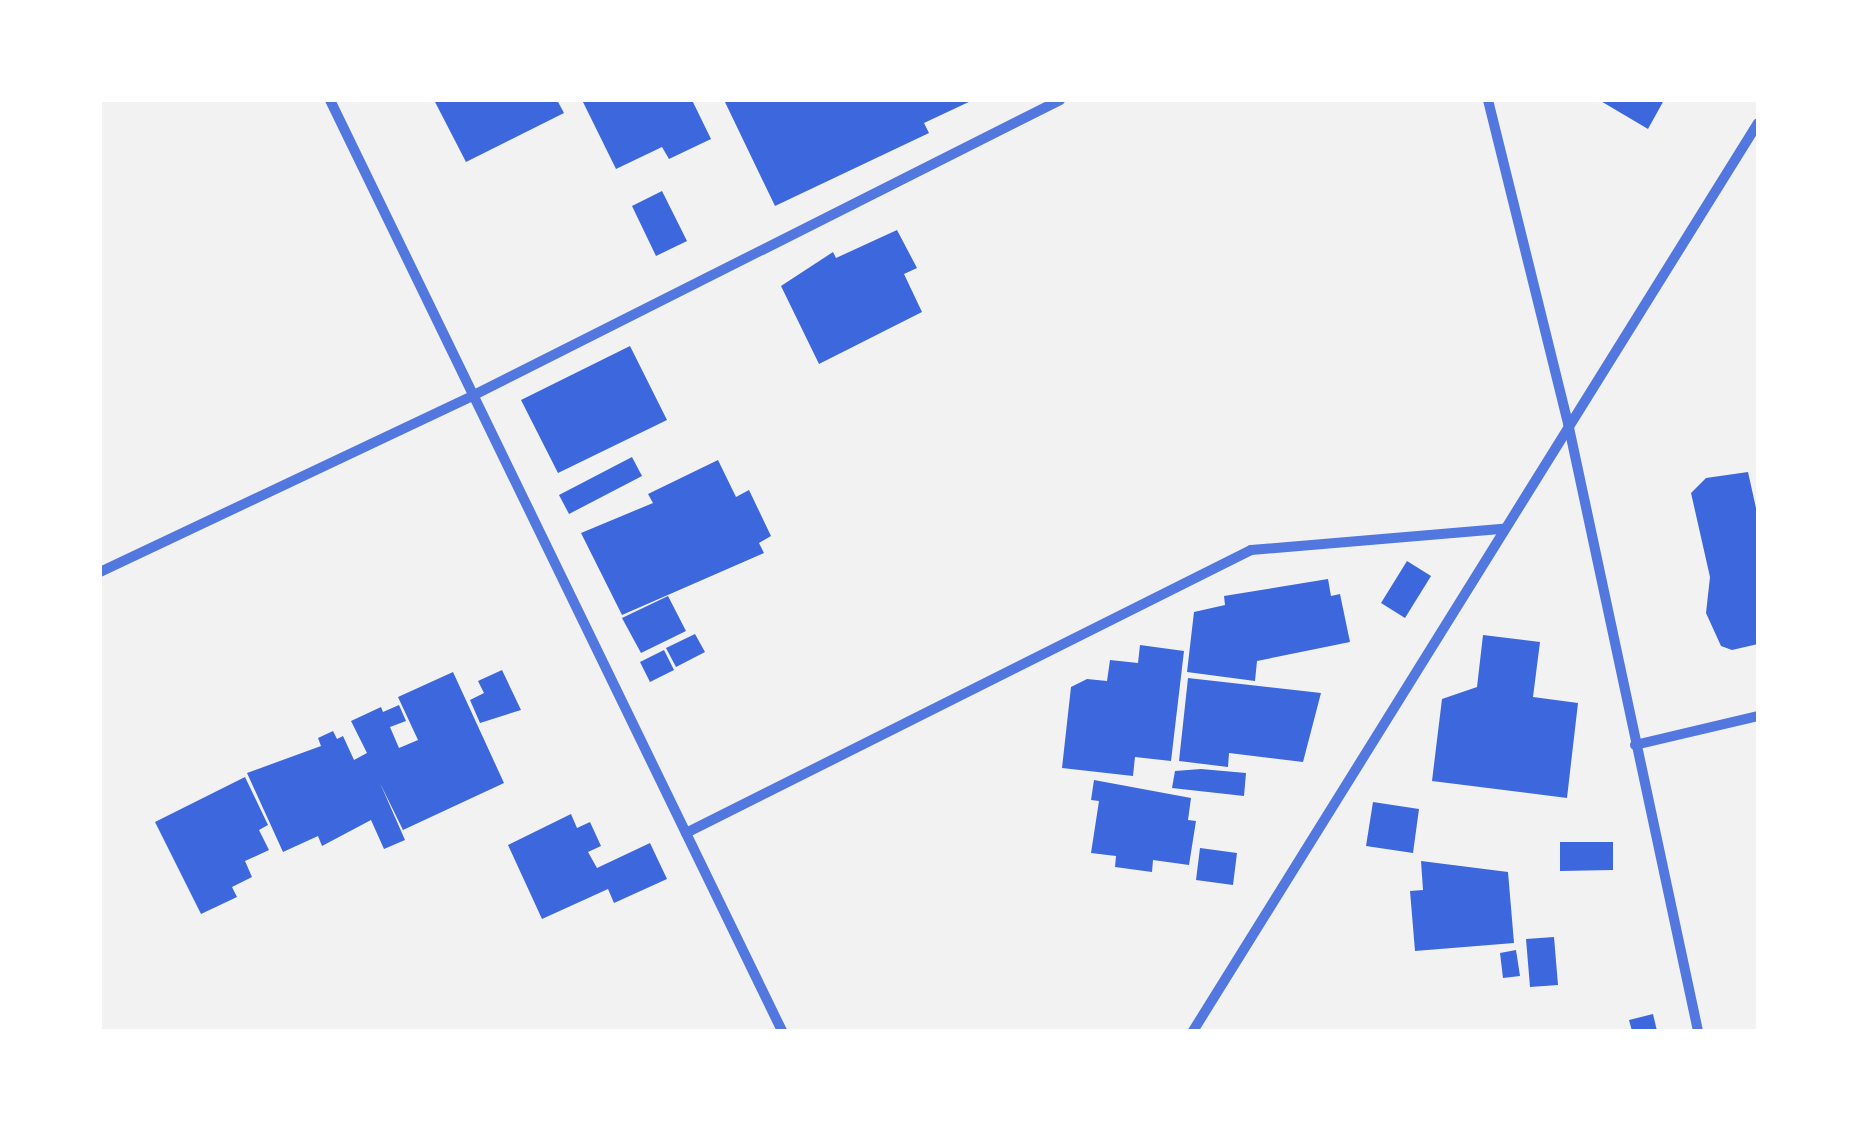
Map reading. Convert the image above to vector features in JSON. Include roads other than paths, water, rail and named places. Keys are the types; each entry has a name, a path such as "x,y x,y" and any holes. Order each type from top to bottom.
{"street":[{"path":"330,100 782,1031"},
{"path":"100,572 476,394 1060,100"},
{"path":"1488,100 1568,424 1698,1031"},
{"path":"1193,1031 1758,124"},
{"path":"686,833 1251,550 1503,529"},
{"path":"1635,745 1758,716"}]}
